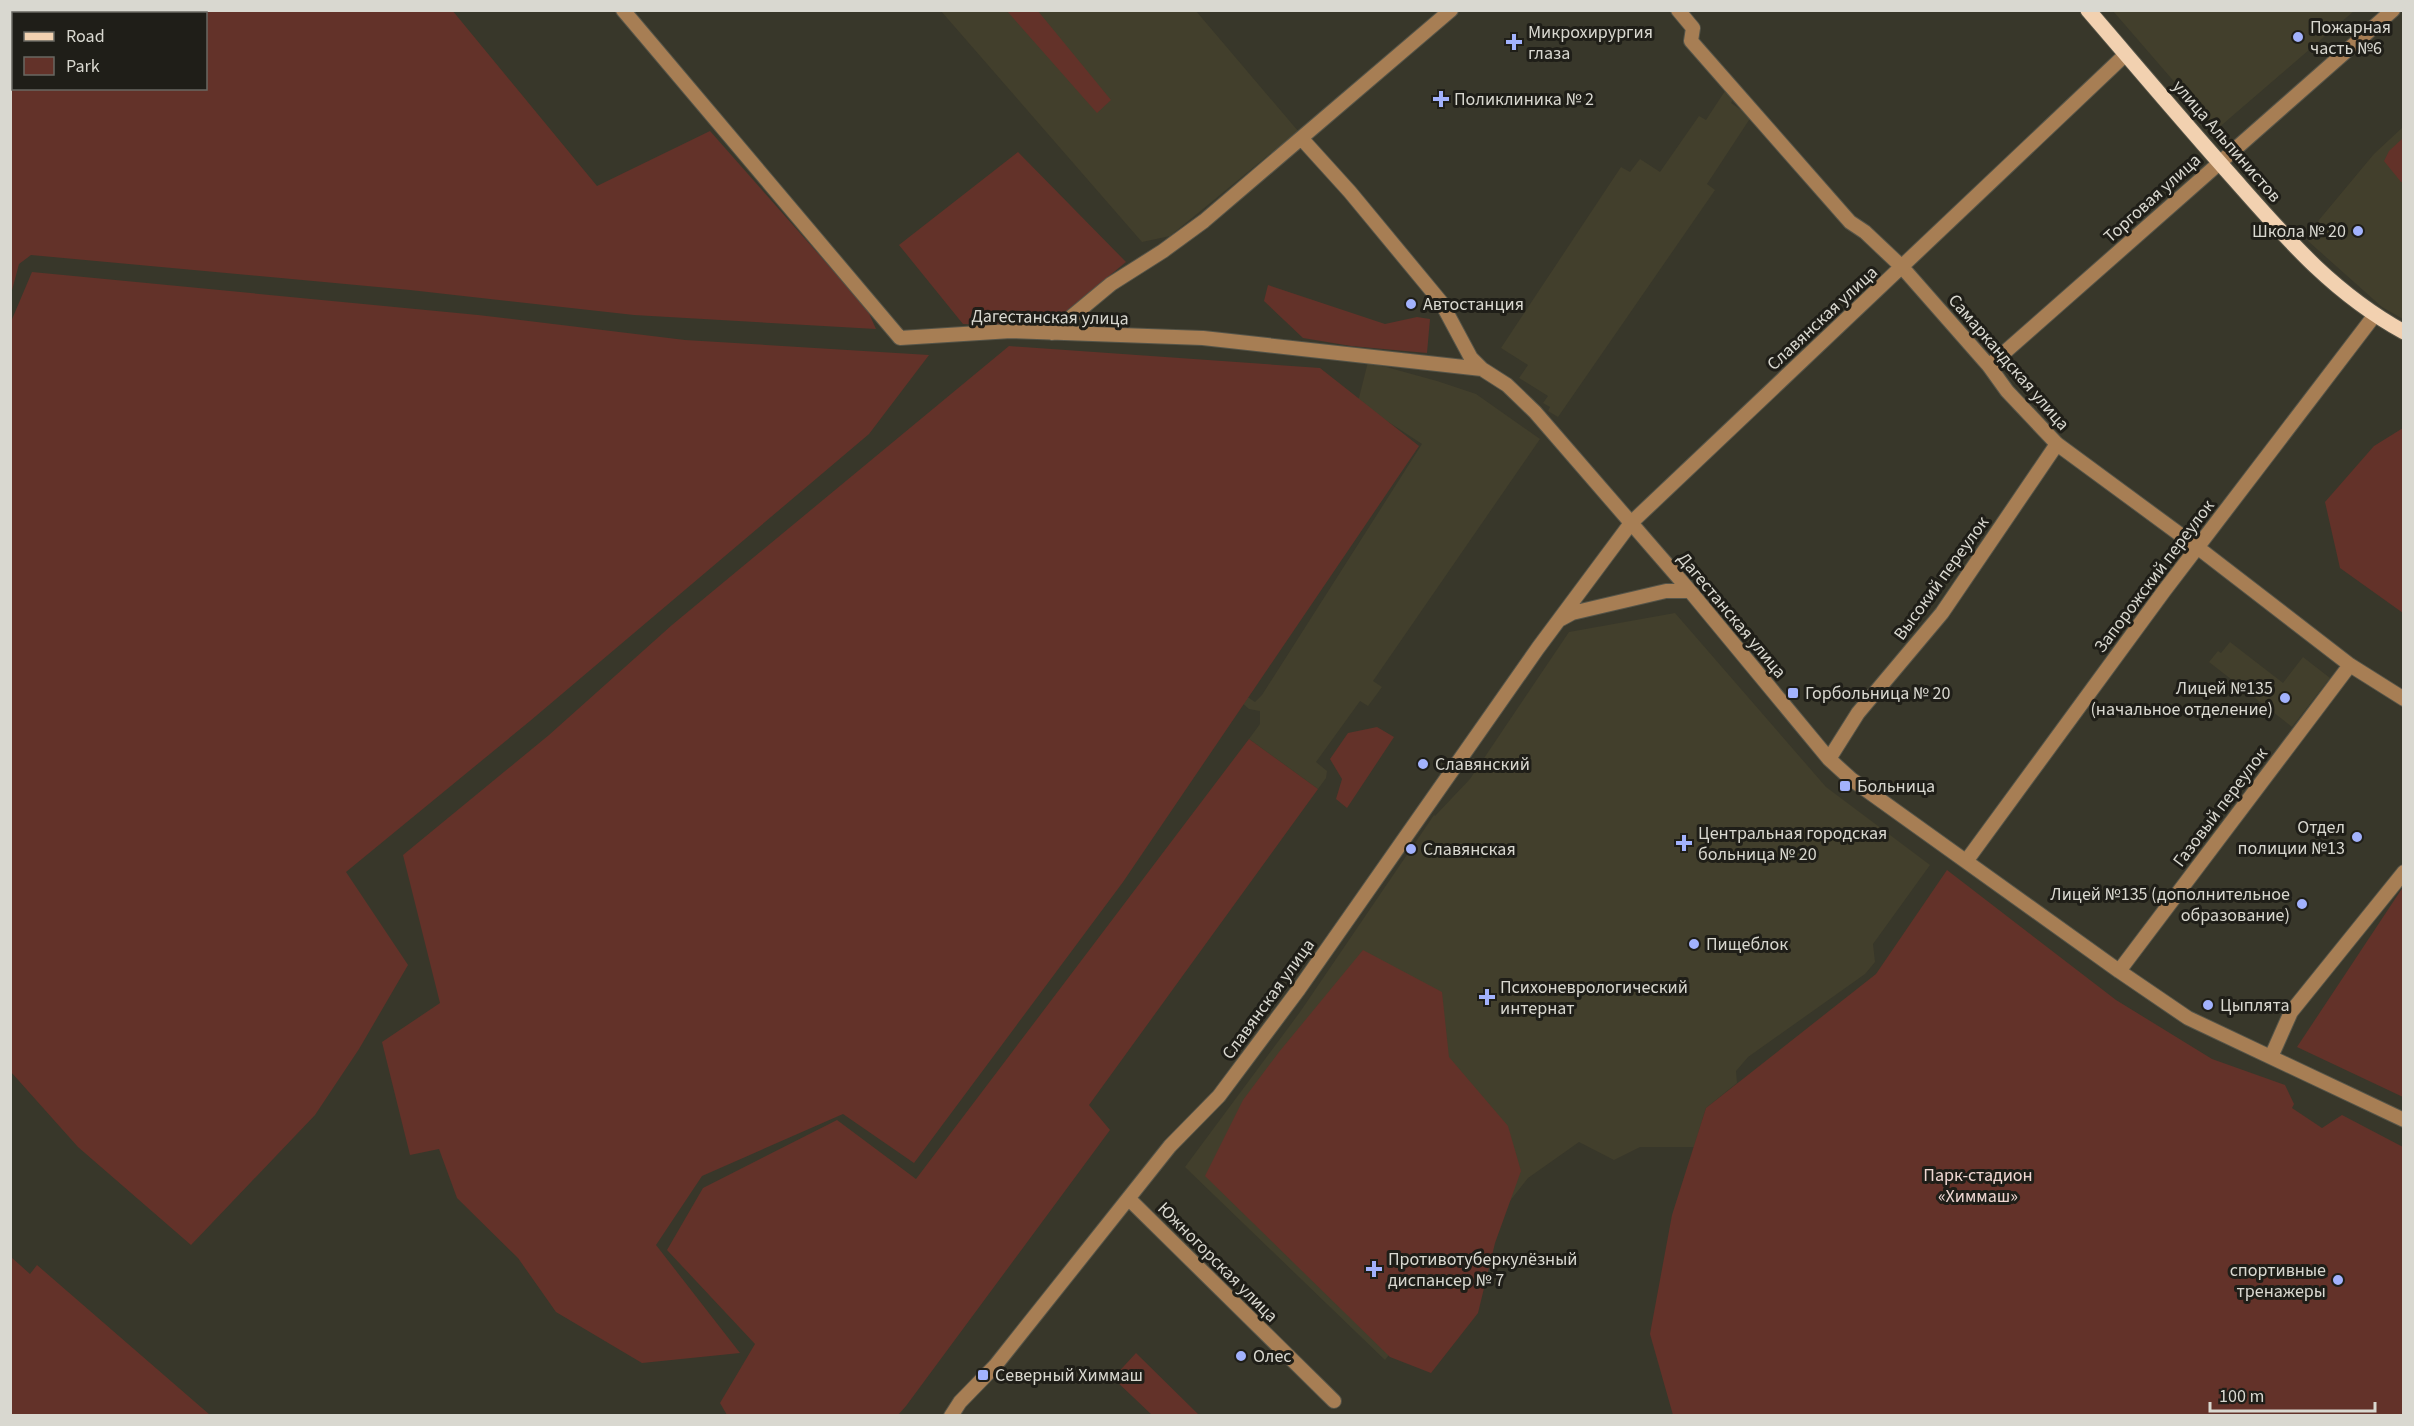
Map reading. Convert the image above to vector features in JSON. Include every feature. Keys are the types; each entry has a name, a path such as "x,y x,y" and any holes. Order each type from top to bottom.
{"main road":[{"name":"улица Альпинистов","path":"2088,10 2280,231 2327,280 2374,316 2403,332"}],"street":[{"name":"Дагестанская улица","path":"623,10 900,338 1011,331 1203,338 1482,369"},
{"path":"1052,333 1111,284 1197,227 1451,10"},
{"name":"Самаркандская улица","path":"1678,10 1693,28 1690,41 1718,74 1850,222 1865,231 1902,267 1989,366 2007,391 2057,444 2197,547 2350,665 2403,699"},
{"name":"Торговая улица","path":"1989,366 2393,10"},
{"name":"Славянская улица","path":"951,1416 960,1402 995,1366 1170,1146 1196,1121 1230,1082 1631,522 2126,54"},
{"name":"Дагестанская улица","path":"1302,139 1350,192 1441,302 1466,351 1482,369 1503,381 1521,398 1690,591 1829,759 1851,779 2188,1018 2403,1120"},
{"name":"Запорожский переулок","path":"1967,860 2197,547 2374,316"},
{"name":"Высокий переулок","path":"1829,759 1858,713 1942,613 2057,444"},
{"path":"1559,621 1572,613 1666,591 1690,591"},
{"name":"Газовый переулок","path":"2119,971 2350,665"},
{"path":"2271,1057 2291,1011 2403,872"},
{"name":"Южногорская улица","path":"1129,1199 1334,1401"}],"shaded area":[{"path":"941,11 1196,11 1298,131 1170,236 1142,242"},
{"path":"2113,11 2354,11 2216,130"},
{"path":"1725,91 1734,97 1731,103 1751,117 1707,184 1715,190 1558,417 1548,411 1550,407 1543,403 1548,396 1519,378 1528,365 1501,348 1621,167 1630,172 1640,159 1660,172 1699,116 1706,120"},
{"name":"Школа № 20","path":"2403,127 2403,319 2382,307 2308,241 2319,220 2374,154"},
{"path":"1368,362 1476,394 1540,439 1373,681 1382,687 1368,706 1360,701 1316,762 1327,771 1326,778 1318,789 1249,739 1260,724 1260,711 1249,709 1241,702 1246,696 1255,702 1262,695 1422,444 1358,402"},
{"path":"1675,613 1826,787 1930,865 1873,944 1875,962 1865,974 1748,1057 1736,1071 1737,1083 1706,1108 1694,1147 1640,1147 1614,1160 1579,1142 1528,1178 1385,1360 1185,1167 1300,1012 1434,815 1470,779 1569,632"},
{"name":"Лицей №135 (начальное отделение)","path":"2230,642 2283,683 2303,657 2330,678 2292,727 2209,662"}],"green space":[{"path":"452,10 597,186 710,131 867,309 876,329 634,315 410,290 31,255 19,264 11,294 11,11"},
{"path":"1007,11 1038,11 1111,100 1097,113"},
{"path":"2403,138 2403,182 2401,182 2384,161 2389,151"},
{"path":"1018,152 1126,262 1045,329 963,324 899,245"},
{"path":"32,272 478,315 685,340 929,355 869,434 530,721 346,872 408,965 359,1049 315,1115 191,1245 78,1147 11,1072 10,324"},
{"path":"1268,285 1385,324 1417,317 1430,319 1427,353 1351,346 1303,338 1264,301"},
{"path":"1009,346 1320,368 1419,446 1123,882 914,1163 843,1114 702,1176 656,1245 740,1353 642,1363 556,1312 518,1258 457,1198 439,1149 410,1155 382,1042 440,1003 403,855 549,735 672,625"},
{"path":"2403,428 2403,613 2340,568 2325,502 2374,446"},
{"path":"1377,727 1394,737 1347,808 1336,799 1342,779 1330,759 1348,733"},
{"path":"1249,739 1318,789 1089,1105 1110,1130 906,1406 898,1415 727,1415 720,1403 755,1344 667,1250 703,1188 837,1120 916,1179"},
{"name":"Парк-стадион «Химмаш»","path":"1947,870 2116,1000 2212,1059 2285,1085 2294,1104 2292,1108 2322,1128 2342,1115 2403,1147 2403,1415 1673,1415 1650,1334 1672,1215 1706,1108 1876,974"},
{"path":"2403,887 2403,1097 2297,1047"},
{"name":"Противотуберкулёзный диспансер № 7","path":"1363,950 1442,992 1449,1057 1508,1126 1521,1171 1495,1243 1478,1313 1431,1373 1390,1357 1205,1176 1243,1100 1279,1052"},
{"path":"11,1257 30,1274 37,1265 210,1415 11,1415"},
{"path":"1136,1353 1199,1415 1152,1415 1113,1378"}],"place":[{"name":"Пожарная часть №6","path":"2298,37"},
{"name":"Микрохирургия глаза","path":"1514,42"},
{"name":"Поликлиника № 2","path":"1441,99"},
{"name":"Школа № 20","path":"2358,231"},
{"name":"Автостанция","path":"1411,304"},
{"name":"Горбольница № 20","path":"1793,693"},
{"name":"Лицей №135 (начальное отделение)","path":"2285,698"},
{"name":"Славянский","path":"1423,764"},
{"name":"Больница","path":"1845,786"},
{"name":"Отдел полиции №13","path":"2357,837"},
{"name":"Центральная городская больница № 20","path":"1684,843"},
{"name":"Славянская","path":"1411,849"},
{"name":"Лицей №135 (дополнительное образование)","path":"2302,904"},
{"name":"Пищеблок","path":"1694,944"},
{"name":"Психоневрологический интернат","path":"1487,997"},
{"name":"Цыплята","path":"2208,1005"},
{"name":"Противотуберкулёзный диспансер № 7","path":"1374,1269"},
{"name":"спортивные тренажеры","path":"2338,1280"},
{"name":"Олес","path":"1241,1356"},
{"name":"Северный Химмаш","path":"983,1375"}]}
